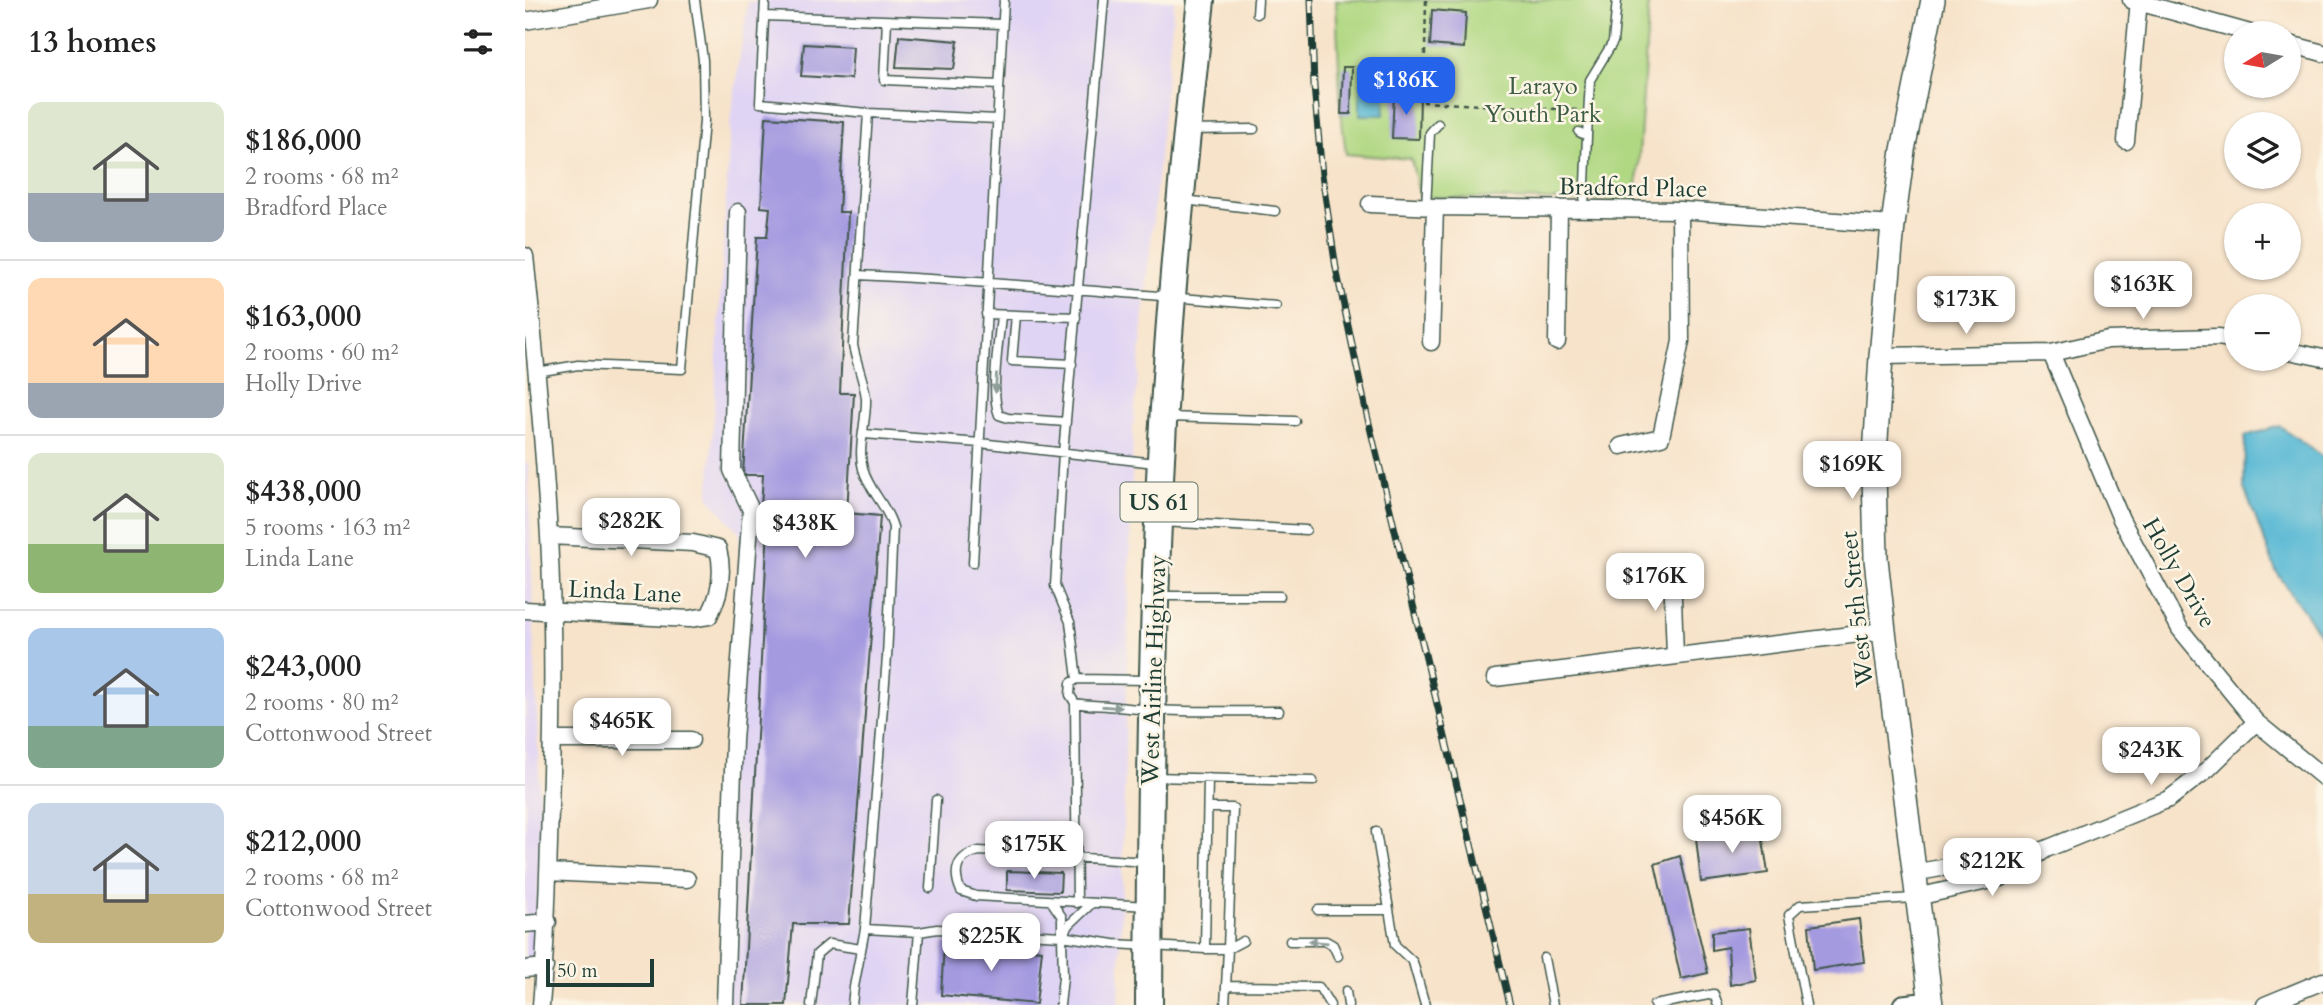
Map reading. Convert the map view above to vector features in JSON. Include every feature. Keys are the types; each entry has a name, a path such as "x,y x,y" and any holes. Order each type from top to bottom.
{"highway":[{"name":"West Airline Highway","path":"1149,1005 1152,680 1158,522 1171,298 1201,0"}],"main road":[{"name":"West 5th Street","path":"1931,1003 1884,631 1874,513 1876,431 1893,225 1903,150 1933,0"}],"street":[{"path":"525,21 649,0"},
{"path":"2126,141 2136,1 2224,26"},
{"path":"2301,47 2323,53"},
{"name":"Bradford Place","path":"1370,204 1680,210 1893,225"},
{"path":"1430,207 1431,342"},
{"path":"1557,342 1559,208"},
{"path":"1621,446 1661,437 1681,341 1680,210"},
{"path":"726,1005 734,741 751,510 732,470 738,212"},
{"path":"525,256 537,372 552,610 548,922 541,1005"},
{"path":"1881,356 2050,353 2108,340 2224,338"},
{"name":"Holly Drive","path":"2050,353 2121,519 2180,629 2256,723 2323,777"},
{"path":"2301,353 2323,358"},
{"name":"Linda Lane","path":"549,536 694,542 717,548 721,563 717,601 709,616 689,619 552,610"},
{"path":"1672,569 1675,656"},
{"path":"525,610 552,610"},
{"path":"1495,678 1884,631"},
{"path":"1917,897 2000,878 2046,849 2169,799 2208,769 2256,723"},
{"path":"552,740 691,740"},
{"path":"1913,873 2046,849"},
{"path":"548,872 687,878"},
{"path":"525,924 548,922"},
{"path":"525,969 545,967"},
{"path":"2265,1005 2323,981"},
{"path":"1903,1005 1931,1003"}],"lane":[{"path":"537,372 578,365 683,369 705,121 703,61 695,0"},
{"path":"765,0 760,103 868,113 997,119"},
{"path":"973,563 1004,0"},
{"path":"1077,679 1070,622 1055,586 1063,453 1104,0"},
{"path":"1257,14 1258,0"},
{"path":"1584,208 1581,171 1590,80 1613,42 1617,0"},
{"path":"764,16 1002,24"},
{"path":"887,21 884,80 999,85"},
{"path":"852,1005 865,929 886,665 893,527 890,514 866,481 861,465 866,398 853,345 868,113"},
{"path":"1430,207 1430,133 1438,124"},
{"path":"1187,131 1254,129"},
{"path":"1181,200 1275,211"},
{"path":"858,275 988,282 1276,306"},
{"path":"986,314 1076,317"},
{"path":"1001,315 996,389 999,415 1066,422"},
{"path":"1016,315 1012,361 1072,364"},
{"path":"1165,417 1294,421"},
{"path":"864,434 980,443 1162,463"},
{"path":"1158,522 1305,530"},
{"path":"1156,596 1280,596"},
{"path":"1077,904 1075,703 1070,695 1071,683 1077,679 1152,680"},
{"path":"1075,703 1152,711 1279,711"},
{"path":"1151,777 1313,781"},
{"path":"1205,949 1208,778"},
{"path":"930,887 936,800"},
{"path":"1208,808 1233,808 1225,1005"},
{"path":"1376,832 1395,945 1413,962 1425,1005"},
{"path":"1150,862 979,851 967,854 959,862 956,880 961,891 976,896 1090,905 1150,906"},
{"path":"1806,1005 1789,915 1800,905 1917,897"},
{"path":"1051,901 1062,918 1063,977 1060,1005"},
{"path":"1062,936 1070,924 1090,905"},
{"path":"1318,910 1389,910"},
{"path":"865,929 919,932 937,929 1062,936 1149,947 1205,949 1228,949 1243,941"},
{"path":"913,1005 919,932"},
{"path":"1290,942 1326,942 1333,945 1338,956"},
{"path":"811,1005 817,954 829,944 861,949"},
{"path":"1544,958 1553,1005"},
{"path":"1226,986 1319,987 1330,1005"},
{"path":"1346,991 1348,1005"},
{"path":"1654,1005 1714,995 1718,1005"}],"path":[{"path":"1426,0 1425,102 1588,110"}],"shaded area":[{"path":"1174,0 1133,428 1119,1005 718,1005 740,533 709,498 730,123 748,2"},
{"path":"525,463 528,463 541,837 535,961 525,962"}],"green space":[{"name":"Larayo Youth Park","path":"1336,0 1649,0 1636,202 1420,197 1411,159 1346,154 1341,113"}],"water":[{"path":"1360,64 1407,67 1408,91 1386,90 1384,115 1360,115"},
{"path":"2280,426 2323,457 2323,639 2276,571 2244,488 2245,436"}],"building":[{"path":"1432,10 1466,13 1464,48 1430,45"},
{"path":"899,36 958,41 954,69 896,67"},
{"path":"804,44 853,47 851,79 801,76"},
{"path":"1343,67 1352,67 1351,114 1341,114"},
{"path":"1394,94 1420,95 1419,139 1392,138"},
{"path":"766,117 844,122 839,212 848,212 840,393 854,393 847,513 880,516 849,924 793,924 786,1005 743,1005 769,507 761,508 763,475 743,475 757,237 767,237 770,208 761,207"},
{"path":"1761,827 1768,873 1701,882 1696,838"},
{"path":"1680,856 1708,973 1681,979 1655,864"},
{"path":"1007,871 1061,873 1060,892 1007,890"},
{"path":"1859,919 1864,962 1813,970 1809,926"},
{"path":"1749,928 1756,980 1730,985 1728,947 1712,950 1712,932"},
{"path":"944,943 1042,950 1036,1004 941,995"}],"railway":[{"path":"1311,0 1314,86 1322,175 1336,268 1367,415 1510,1005"}]}
